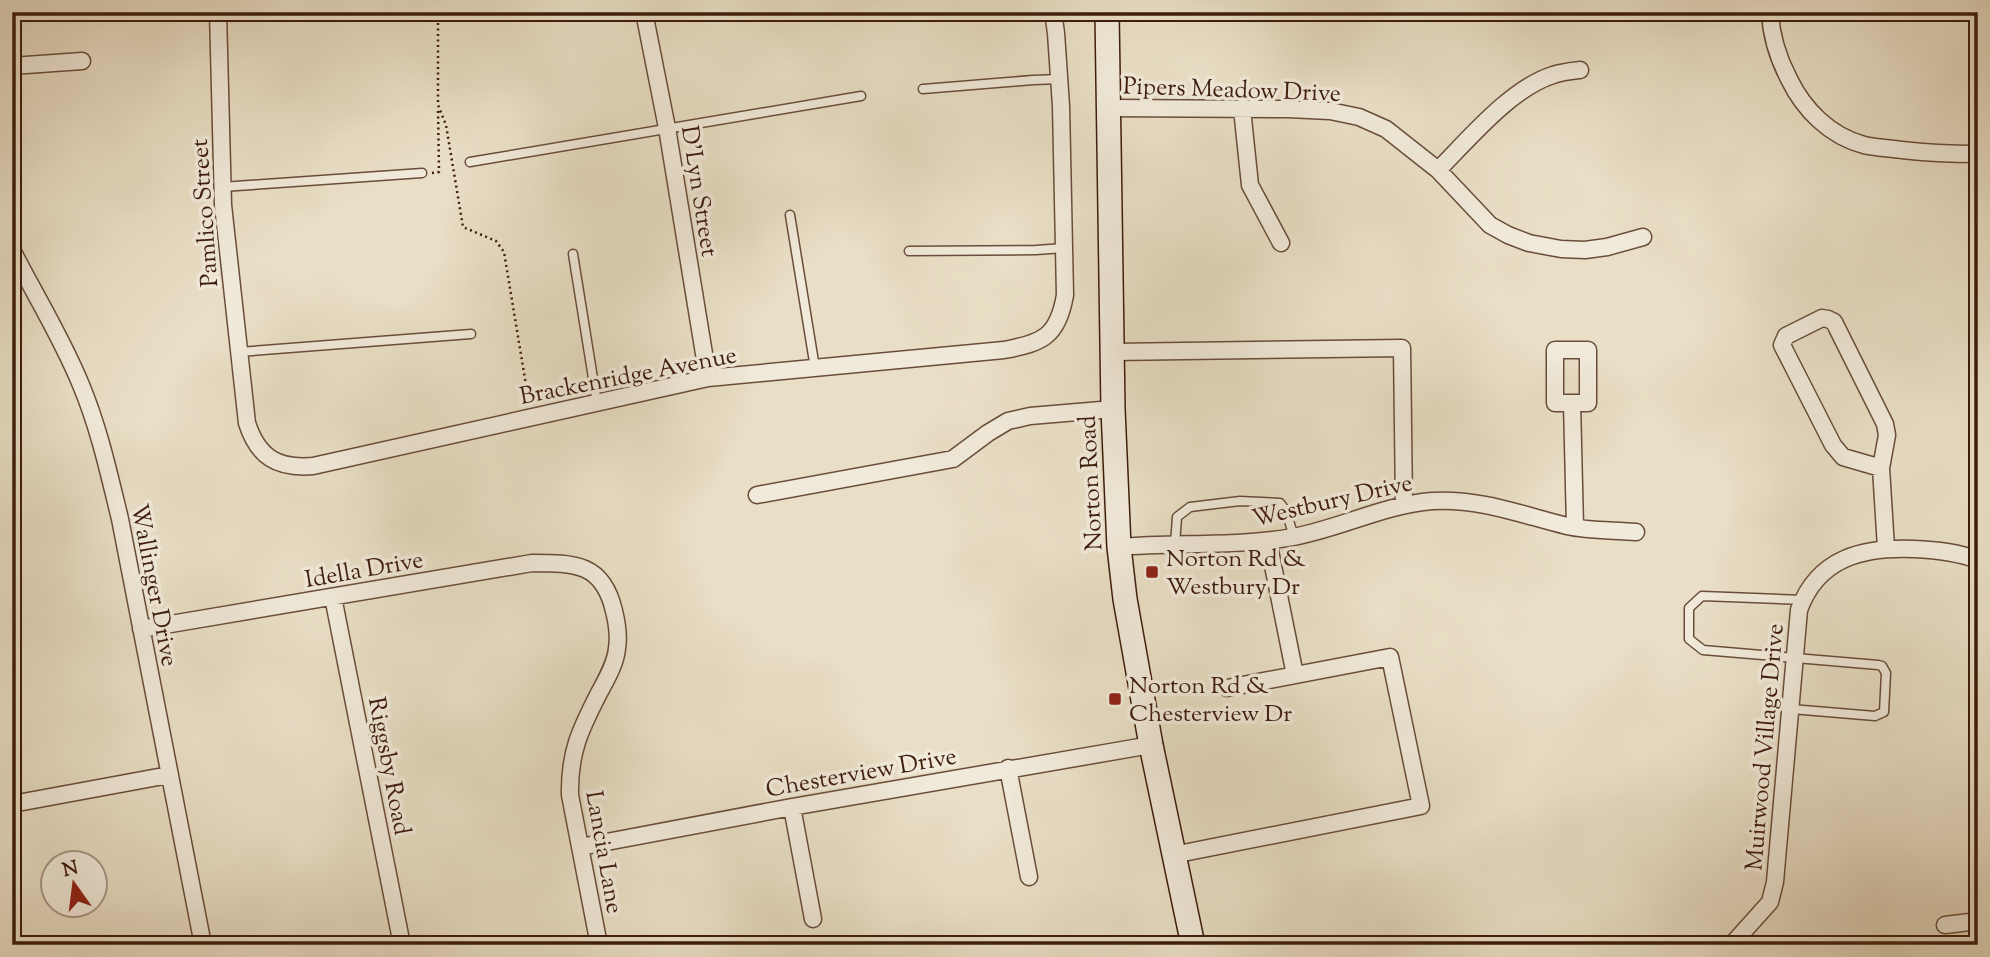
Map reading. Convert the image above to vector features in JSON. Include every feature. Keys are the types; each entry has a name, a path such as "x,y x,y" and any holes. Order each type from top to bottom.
{"main road":[{"name":"Norton Road","path":"1107,12 1113,409 1119,547 1125,599 1151,745 1193,945"}],"street":[{"name":"Pamlico Street","path":"218,12 222,187 245,409"},
{"name":"D'Lyn Street","path":"644,12 667,128 708,378"},
{"path":"1053,12 1060,79 1064,247"},
{"path":"1770,12 1777,53 1788,78 1799,99 1813,116 1830,129 1864,145 1941,154 1978,154"},
{"path":"12,66 82,61"},
{"path":"1438,170 1487,120 1518,94 1553,75 1580,70"},
{"name":"Pipers Meadow Drive","path":"1109,108 1330,111 1359,117 1386,129 1438,170 1490,225 1508,235 1529,243 1585,250 1643,237"},
{"path":"1242,109 1250,185 1281,243"},
{"name":"Brackenridge Avenue","path":"245,409 251,436 258,448 268,457 290,466 313,466 708,378 1031,346 1053,331 1062,314 1065,295 1064,247"},
{"name":"Wallinger Drive","path":"12,250 82,386 103,454 120,519 202,945"},
{"path":"1881,468 1843,457 1833,445 1782,345 1786,335 1822,318 1834,322 1885,424 1887,435 1881,468 1886,548"},
{"path":"1113,352 1402,348 1404,505"},
{"path":"1572,403 1575,527"},
{"path":"757,495 953,459 1008,421 1030,416 1113,409"},
{"name":"Westbury Drive","path":"1119,547 1268,541 1311,533 1381,510 1433,501 1470,502 1507,508 1575,527 1636,532"},
{"path":"1268,541 1295,675"},
{"name":"Muirwood Village Drive","path":"1734,945 1770,902 1775,882 1799,610 1803,600 1818,578 1833,566 1849,556 1867,551 1886,548 1944,550 1978,560"},
{"name":"Idella Drive","path":"141,629 532,563 564,563 594,572"},
{"name":"Lancia Lane","path":"594,572 611,597 617,625 617,650 605,682 583,724 569,770 570,795 599,945"},
{"name":"Riggsby Road","path":"333,597 402,945"},
{"path":"1174,855 1421,806 1390,657 1227,688"},
{"name":"Chesterview Drive","path":"580,847 1008,768 1151,745"},
{"path":"1008,768 1029,877"},
{"path":"12,804 169,775"},
{"path":"792,807 813,919"},
{"path":"1945,925 1978,921"}],"lane":[{"path":"923,89 1060,79"},
{"path":"470,162 861,96"},
{"path":"222,187 422,173"},
{"path":"790,215 815,368"},
{"path":"909,251 1036,250 1064,247"},
{"path":"573,254 597,403"},
{"path":"239,352 471,334"},
{"path":"1175,545 1177,517 1191,507 1240,501 1280,503 1286,511 1294,537"},
{"path":"1791,709 1875,716 1884,712 1886,673 1882,666 1703,650 1689,639 1689,608 1702,596 1803,600"}],"path":[{"path":"438,12 439,172"},
{"path":"438,105 446,125 463,228 496,241 504,252 531,417"}],"place":[{"name":"Norton Rd & Westbury Dr","path":"1152,572"},
{"name":"Norton Rd & Chesterview Dr","path":"1115,699"}]}
